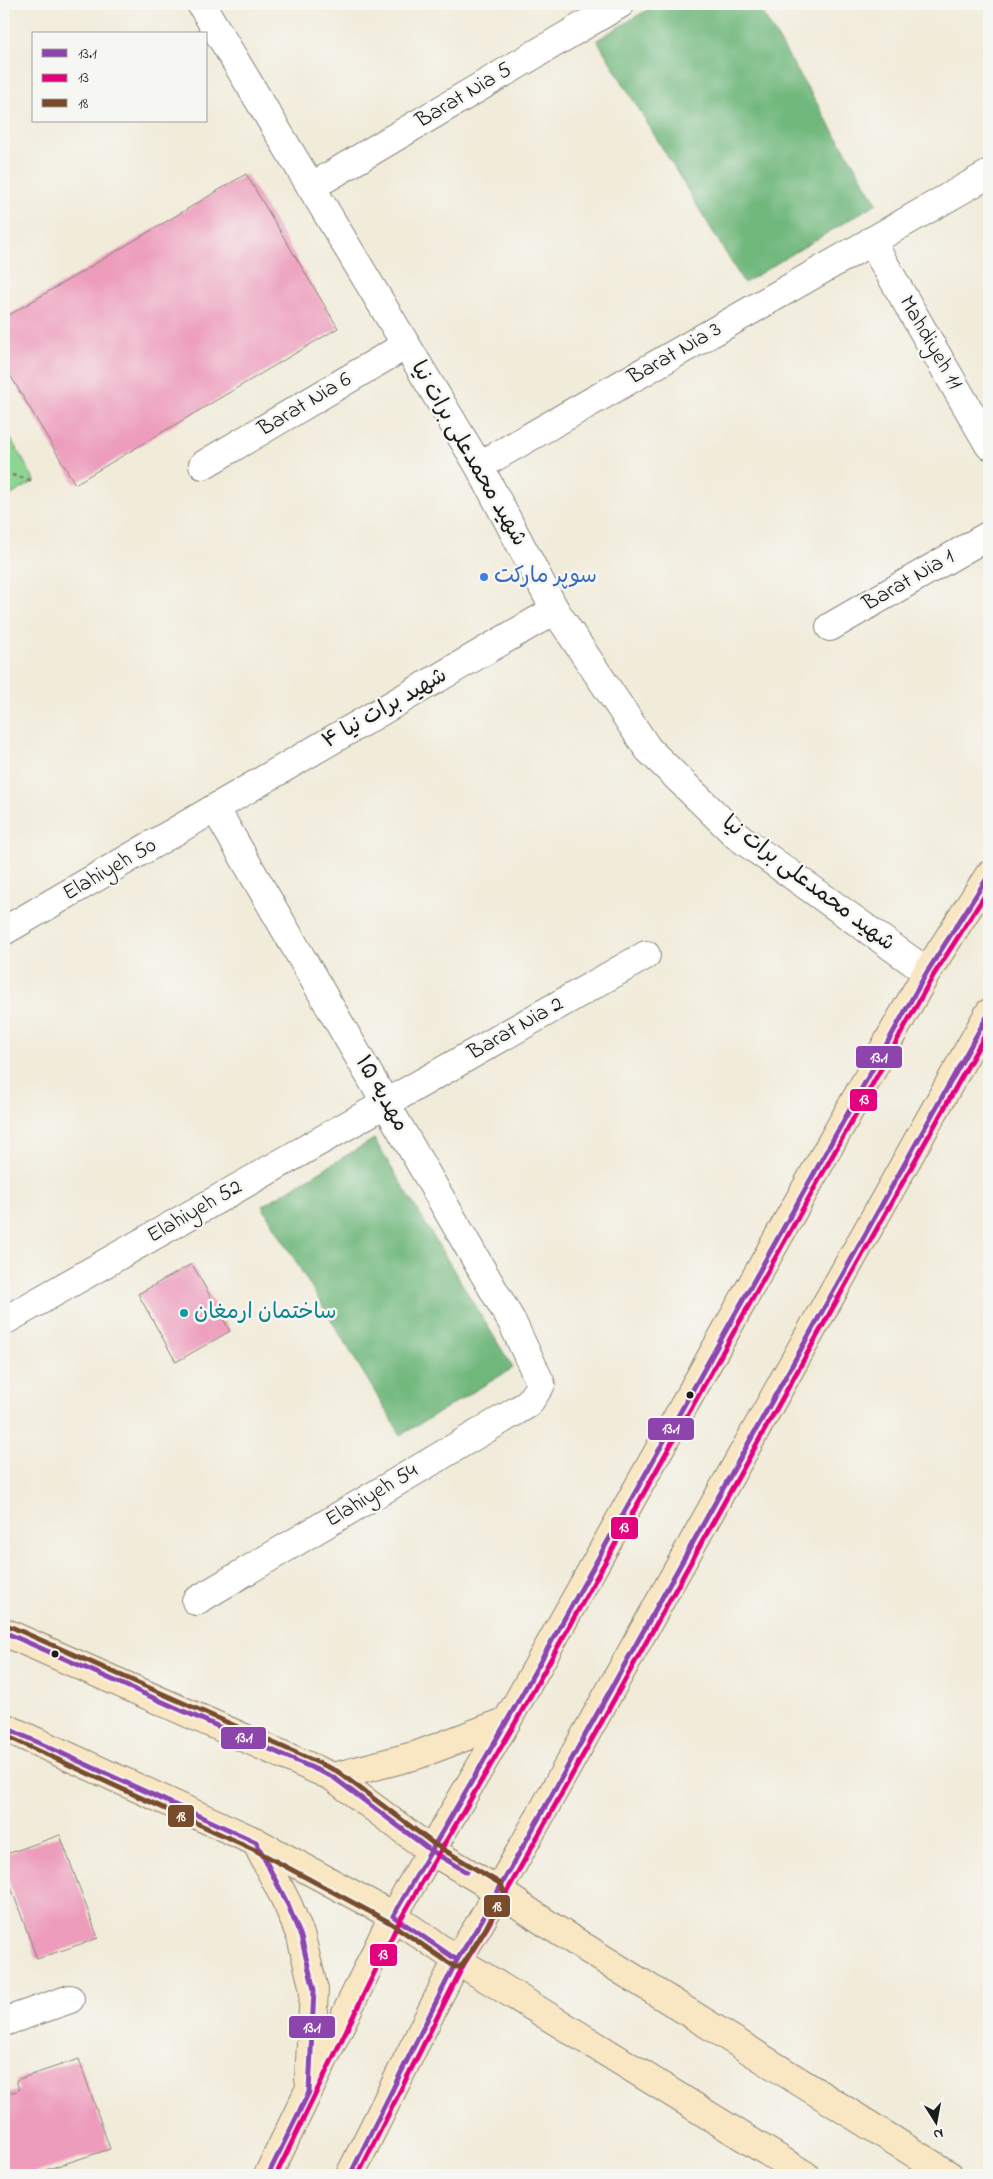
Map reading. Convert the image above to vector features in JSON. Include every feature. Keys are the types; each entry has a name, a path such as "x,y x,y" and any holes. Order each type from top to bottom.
{"main road":[{"path":"268,2175 393,1916 507,1720 927,972 989,875"},
{"path":"350,2175 457,1960 479,1925 989,1013"},
{"path":"4,1632 333,1777 430,1850 498,1890 552,1928 949,2175"},
{"path":"333,1777 417,1755 507,1720"},
{"path":"4,1727 256,1842 393,1916 457,1960 805,2175"},
{"path":"256,1842 288,1905 301,1937 314,1990 309,2092"}],"street":[{"name":"شهید محمدعلی برات نیا","path":"201,4 479,466 555,610 648,749 730,829 927,972"},
{"name":"Barat Nia 5","path":"311,187 618,4"},
{"name":"Barat Nia 3","path":"479,466 989,174"},
{"name":"Mahdiyeh 11","path":"872,241 989,445"},
{"name":"Barat Nia 6","path":"203,465 406,345"},
{"name":"Barat Nia 1","path":"830,627 989,536"},
{"name":"شهید برات نیا ۴","path":"215,808 555,610"},
{"name":"Elahiyeh 50","path":"4,931 215,808"},
{"name":"مهدیه ۱۵","path":"215,808 512,1322 541,1384"},
{"name":"Barat Nia 2","path":"386,1103 646,955"},
{"name":"Elahiyeh 52","path":"4,1321 386,1103"},
{"name":"Elahiyeh 54","path":"196,1601 528,1404 541,1384"},
{"path":"4,2022 70,1999"}],"path":[{"path":"4,473 35,481"}],"green space":[{"path":"657,4 757,4 877,203 744,283 597,40"},
{"path":"4,427 35,481 4,499"},
{"path":"374,1139 513,1368 401,1435 262,1206"}],"building":[{"path":"246,174 338,328 75,484 4,365 4,318"},
{"name":"ساختمان ارمغان","path":"192,1264 230,1331 176,1362 138,1294"},
{"path":"60,1835 98,1938 37,1959 4,1868 4,1855"},
{"path":"79,2059 110,2149 30,2175 4,2175 4,2095 19,2090 16,2080"}],"transit line":[{"name":"13.1","path":"457,1960 393,1916 507,1721 927,972 989,875"},
{"name":"13","path":"276,2175 400,1920 514,1725 933,976 989,889"},
{"name":"13.1","path":"350,2175 457,1960 479,1925 989,1013"},
{"name":"13","path":"358,2175 464,1964 486,1929 989,1028"},
{"name":"18","path":"4,1735 253,1849 389,1922 455,1967 463,1964 486,1928 504,1892 501,1884 434,1844 337,1771 7,1625"},
{"name":"13.1","path":"4,1632 333,1777 430,1850 467,1872"},
{"name":"13.1","path":"4,1727 256,1842 288,1905 301,1937 314,1990 309,2092 268,2175"}],"place":[{"name":"سوپر مارکت","path":"484,577"},
{"name":"ساختمان ارمغان","path":"184,1313"}]}
